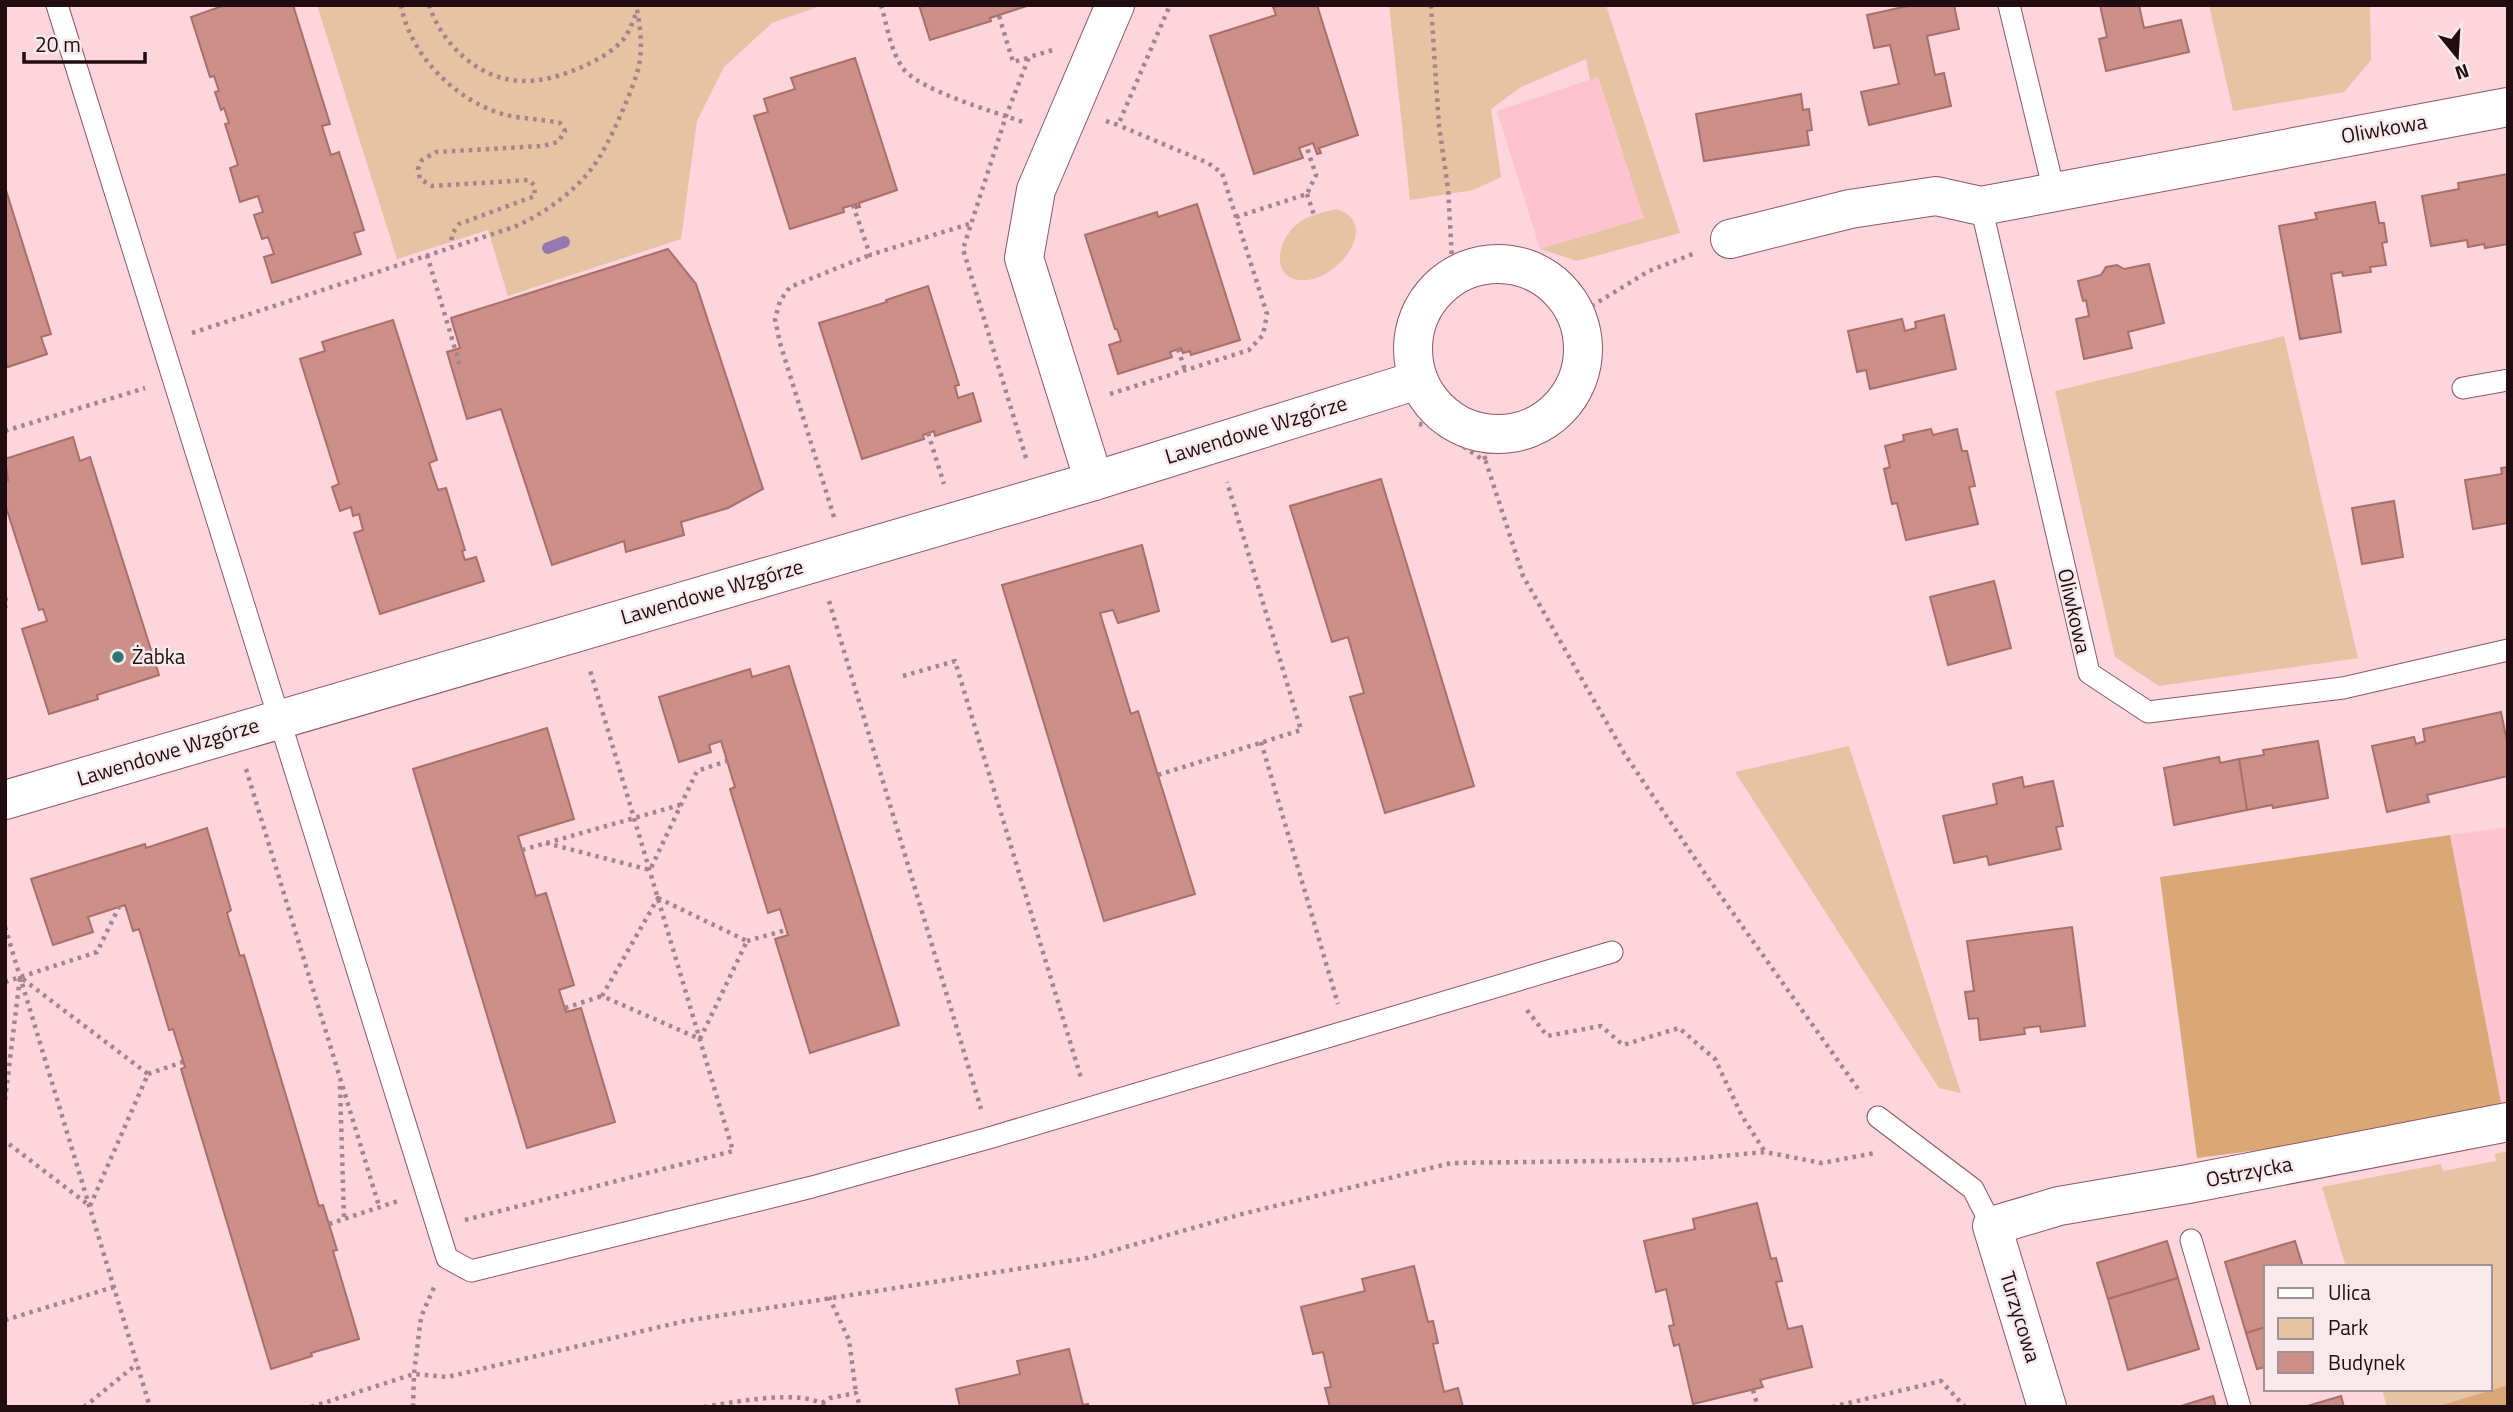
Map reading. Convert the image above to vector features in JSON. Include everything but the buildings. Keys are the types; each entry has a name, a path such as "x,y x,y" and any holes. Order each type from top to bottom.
{"street":[{"path":"1094,481 1024,258 1036,191 1115,5"},
{"name":"Oliwkowa","path":"1730,239 1850,209 1936,196 1981,206 2508,107"},
{"path":"1509,264 1537,273 1561,291 1577,315 1583,341 1581,368 1571,394 1553,414 1530,428 1503,434 1481,447 1432,403 1418,380 1412,350 1416,321 1430,295 1453,276 1480,265 1509,264"},
{"name":"Lawendowe Wzgórze","path":"5,800 1094,481 1418,380"},
{"name":"Ostrzycka","path":"1992,1226 2059,1206 2201,1182 2508,1122"},
{"name":"Turzycowa","path":"1992,1226 2047,1407"}],"lane":[{"path":"57,5 447,1258 471,1272 812,1187 1091,1109 1612,953"},
{"path":"2008,5 2054,191"},
{"name":"Oliwkowa","path":"1981,206 2088,673 2148,712 2343,688 2508,650"},
{"path":"2463,388 2508,380"},
{"path":"1878,1117 1973,1189 1992,1226"},
{"path":"2191,1240 2240,1407"}],"path":[{"path":"401,5 414,43 430,66 454,87 482,106 507,115 560,122 565,131 558,142 542,146 436,152 422,160 418,169 420,179 432,186 529,180 534,185 534,196 460,224 452,234 452,246"},
{"path":"429,5 447,43 468,61 497,76 523,82 559,77 597,60 625,38 637,8"},
{"path":"881,5 892,47 902,68 923,85 1060,136"},
{"path":"1118,125 1170,5"},
{"path":"1431,5 1439,126 1448,188 1453,276"},
{"path":"161,343 534,218 570,191 595,164 616,124 639,66 641,35 637,8"},
{"path":"999,16 1013,62 1060,48"},
{"path":"1006,116 1029,57"},
{"path":"1104,396 1249,350 1263,335 1267,314 1222,173 1208,163 1105,120"},
{"path":"1306,145 1316,175 1307,194 1314,215"},
{"path":"1236,217 1307,194"},
{"path":"853,205 870,255"},
{"path":"835,521 780,342 775,319 780,300 790,287 870,255 970,224"},
{"path":"1577,315 1649,271 1730,239"},
{"path":"427,255 461,369"},
{"path":"1178,349 1185,370"},
{"path":"5,431 173,380"},
{"path":"1412,423 1433,426 1481,447 1523,576 1624,753 1708,878 1878,1117"},
{"path":"928,433 945,488"},
{"path":"1158,775 1301,730 1224,471"},
{"path":"827,593 989,1138"},
{"path":"5,598 8,606 5,606"},
{"path":"903,676 955,661 1091,1109"},
{"path":"438,1228 733,1151 588,666"},
{"path":"1261,742 1346,1033"},
{"path":"650,870 697,771 727,761"},
{"path":"245,768 379,1206"},
{"path":"522,850 681,805"},
{"path":"546,843 650,870"},
{"path":"658,898 747,941 786,930"},
{"path":"602,996 658,898"},
{"path":"5,982 97,952 119,907"},
{"path":"5,927 150,1407"},
{"path":"700,1039 747,941"},
{"path":"20,977 148,1074"},
{"path":"5,1100 20,977"},
{"path":"1507,984 1547,1036 1601,1026 1623,1045 1679,1028 1716,1059 1742,1116 1765,1152"},
{"path":"565,1008 602,996 700,1039"},
{"path":"90,1206 148,1074 183,1062"},
{"path":"339,1078 344,1219"},
{"path":"5,1141 90,1206"},
{"path":"311,1407 414,1374 447,1377 685,1321 1087,1258 1241,1214 1451,1163 1677,1160 1765,1152 1822,1163 1915,1145"},
{"path":"329,1224 426,1192"},
{"path":"413,1407 421,1317 447,1258"},
{"path":"5,1320 114,1287"},
{"path":"829,1297 849,1340 860,1407"},
{"path":"84,1407 137,1364"},
{"path":"1832,1407 1941,1381 1965,1407"},
{"path":"1753,1390 1758,1407"},
{"path":"704,1407 793,1397 823,1405 831,1398 856,1393"}],"shaded area":[{"path":"1598,77 1644,218 1540,249 1497,111"},
{"path":"2508,827 2508,1113 2503,1113 2450,835"},
{"path":"2450,835 2503,1113 2369,1136 2197,1158 2160,877"},
{"path":"2508,1385 2508,1407 2435,1407 2492,1391"}],"green space":[{"path":"317,5 823,5 772,23 724,67 697,121 681,239 508,296 488,230 397,259"},
{"path":"1389,5 1606,5 1680,233 1577,261 1540,249 1644,218 1598,77 1590,80 1586,59 1521,87 1491,109 1501,177 1473,190 1410,200"},
{"path":"2209,5 2370,5 2371,60 2344,92 2233,111"},
{"path":"1336,209 1350,216 1356,227 1355,239 1349,252 1327,273 1313,279 1299,280 1283,272 1280,256 1290,231 1305,219"},
{"path":"2284,336 2358,658 2159,686 2115,657 2055,391"},
{"path":"1849,746 1961,1093 1939,1088 1735,772"},
{"path":"2508,1151 2508,1385 2492,1390 2492,1265 2345,1265 2322,1187 2441,1164 2443,1171 2496,1161 2495,1154"},
{"path":"2383,1391 2488,1391 2435,1407 2387,1407"}],"waterway":[{"path":"548,248 564,242"}],"place":[{"name":"Żabka","path":"118,657"}]}
